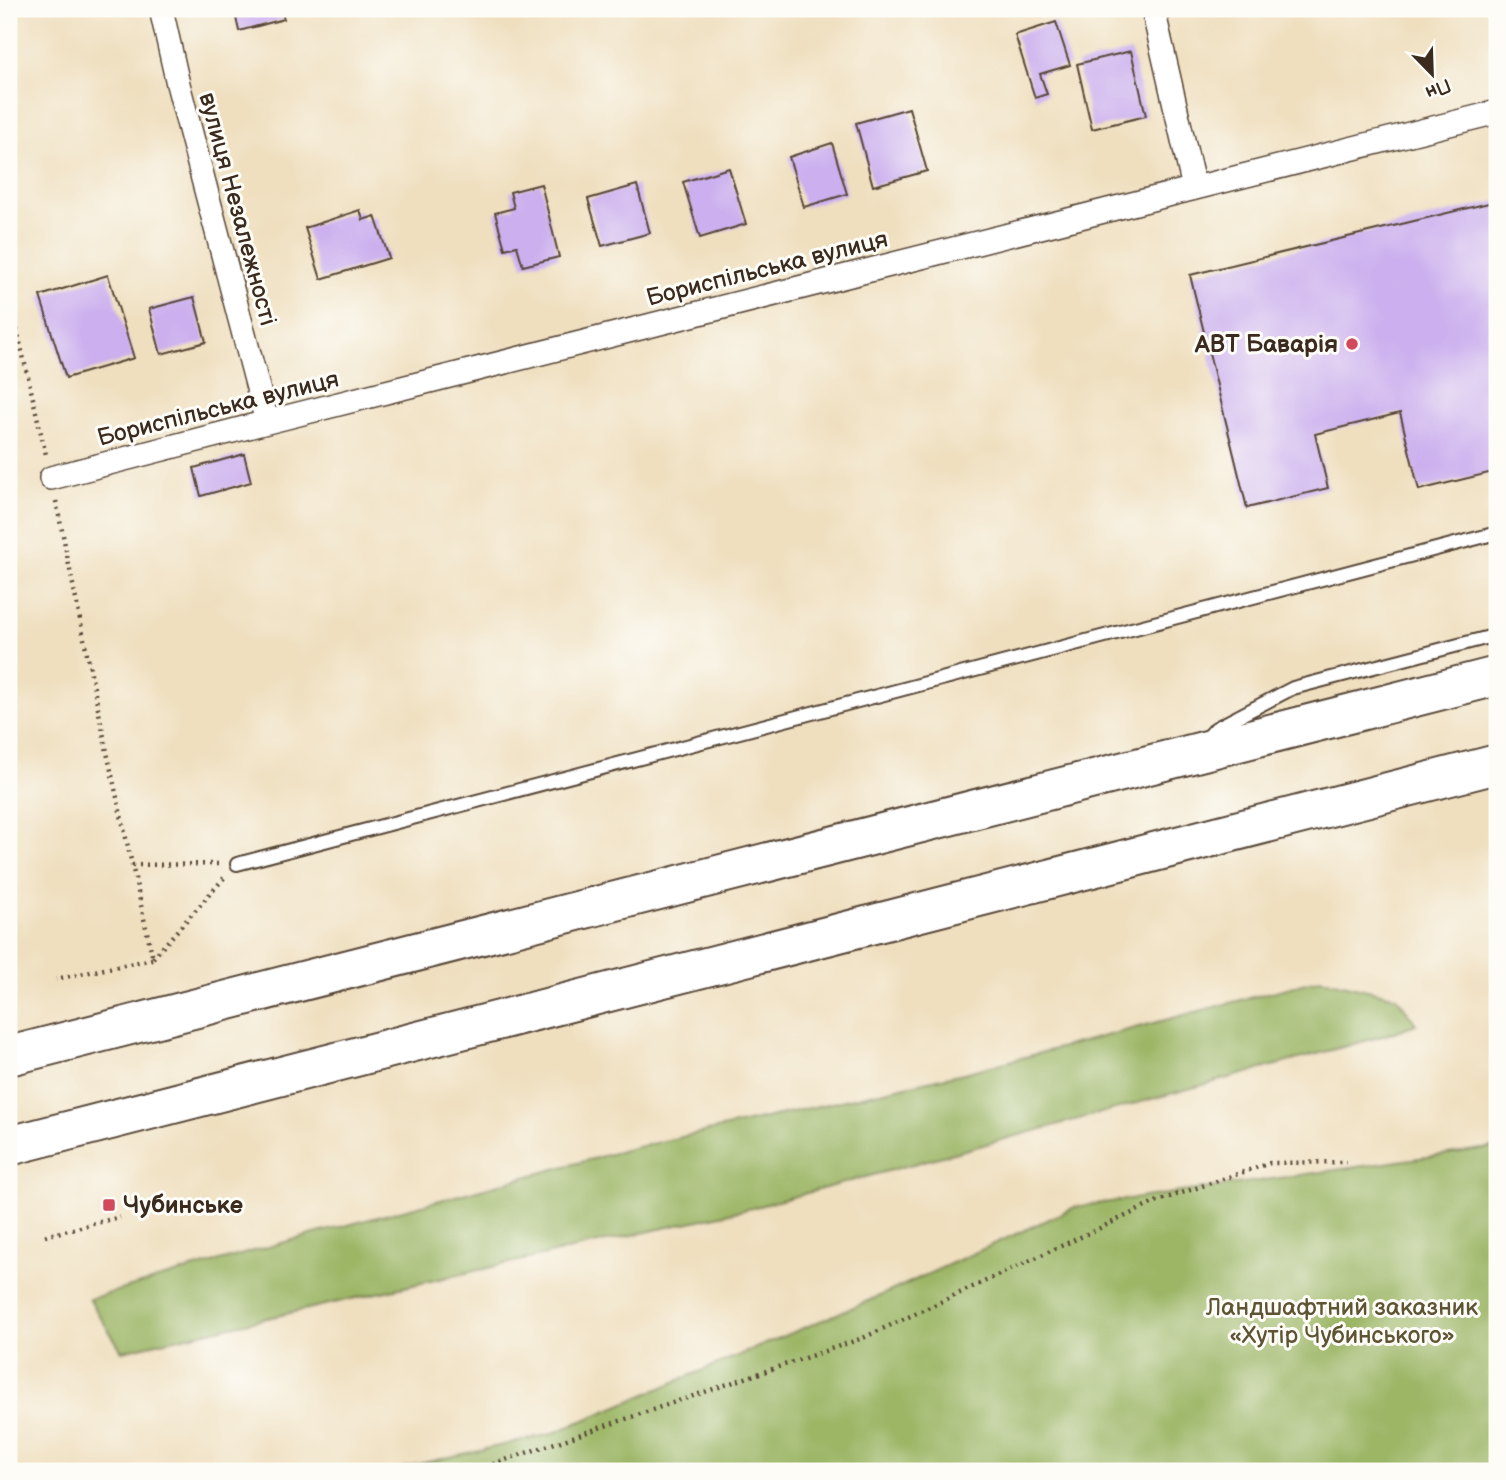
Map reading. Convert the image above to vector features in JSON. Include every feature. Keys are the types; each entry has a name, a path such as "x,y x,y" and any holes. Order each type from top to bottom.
{"highway":[{"path":"9,1056 1497,676"},
{"path":"9,1146 1497,764"}],"street":[{"name":"вулиця Незалежності","path":"160,9 267,422"},
{"path":"1153,9 1194,188"},
{"name":"Бориспільська вулиця","path":"51,478 1497,112"}],"lane":[{"path":"237,864 1497,533"},
{"path":"1192,753 1216,728 1293,688 1497,635"}],"path":[{"path":"9,295 51,478 152,959"},
{"path":"132,865 237,864"},
{"path":"56,979 152,959 237,864"},
{"path":"473,1471 863,1338 1158,1201 1270,1163 1346,1162"},
{"path":"45,1236 120,1217"}],"green space":[{"path":"1321,979 1397,997 1416,1024 1383,1036 752,1208 122,1351 89,1299 285,1242 629,1149 968,1072"},
{"name":"Ландшафтний заказник «Хутір Чубинського»","path":"1497,1147 1497,1471 388,1471 551,1434 882,1295 1075,1207"}],"building":[{"path":"234,9 281,9 284,19 239,31"},
{"path":"1056,22 1070,65 1040,74 1047,94 1035,98 1015,35"},
{"path":"1131,51 1146,116 1092,129 1077,64"},
{"path":"909,108 927,171 873,186 856,123"},
{"path":"832,143 847,194 804,207 789,157"},
{"path":"729,168 746,224 700,238 683,182"},
{"path":"541,184 559,257 523,266 517,246 505,249 495,213 514,208 510,192"},
{"path":"637,185 650,233 602,246 588,199"},
{"name":"АВТ Баварія","path":"1497,201 1497,471 1419,490 1400,413 1315,434 1328,488 1247,508 1190,275"},
{"path":"360,210 363,220 375,216 389,258 321,279 305,228"},
{"path":"108,275 134,358 66,378 40,296"},
{"path":"194,297 206,342 161,354 149,309"},
{"path":"244,454 251,482 201,496 194,468"}],"place":[{"name":"АВТ Баварія","path":"1352,344"},
{"name":"Чубинське","path":"109,1205"}]}
